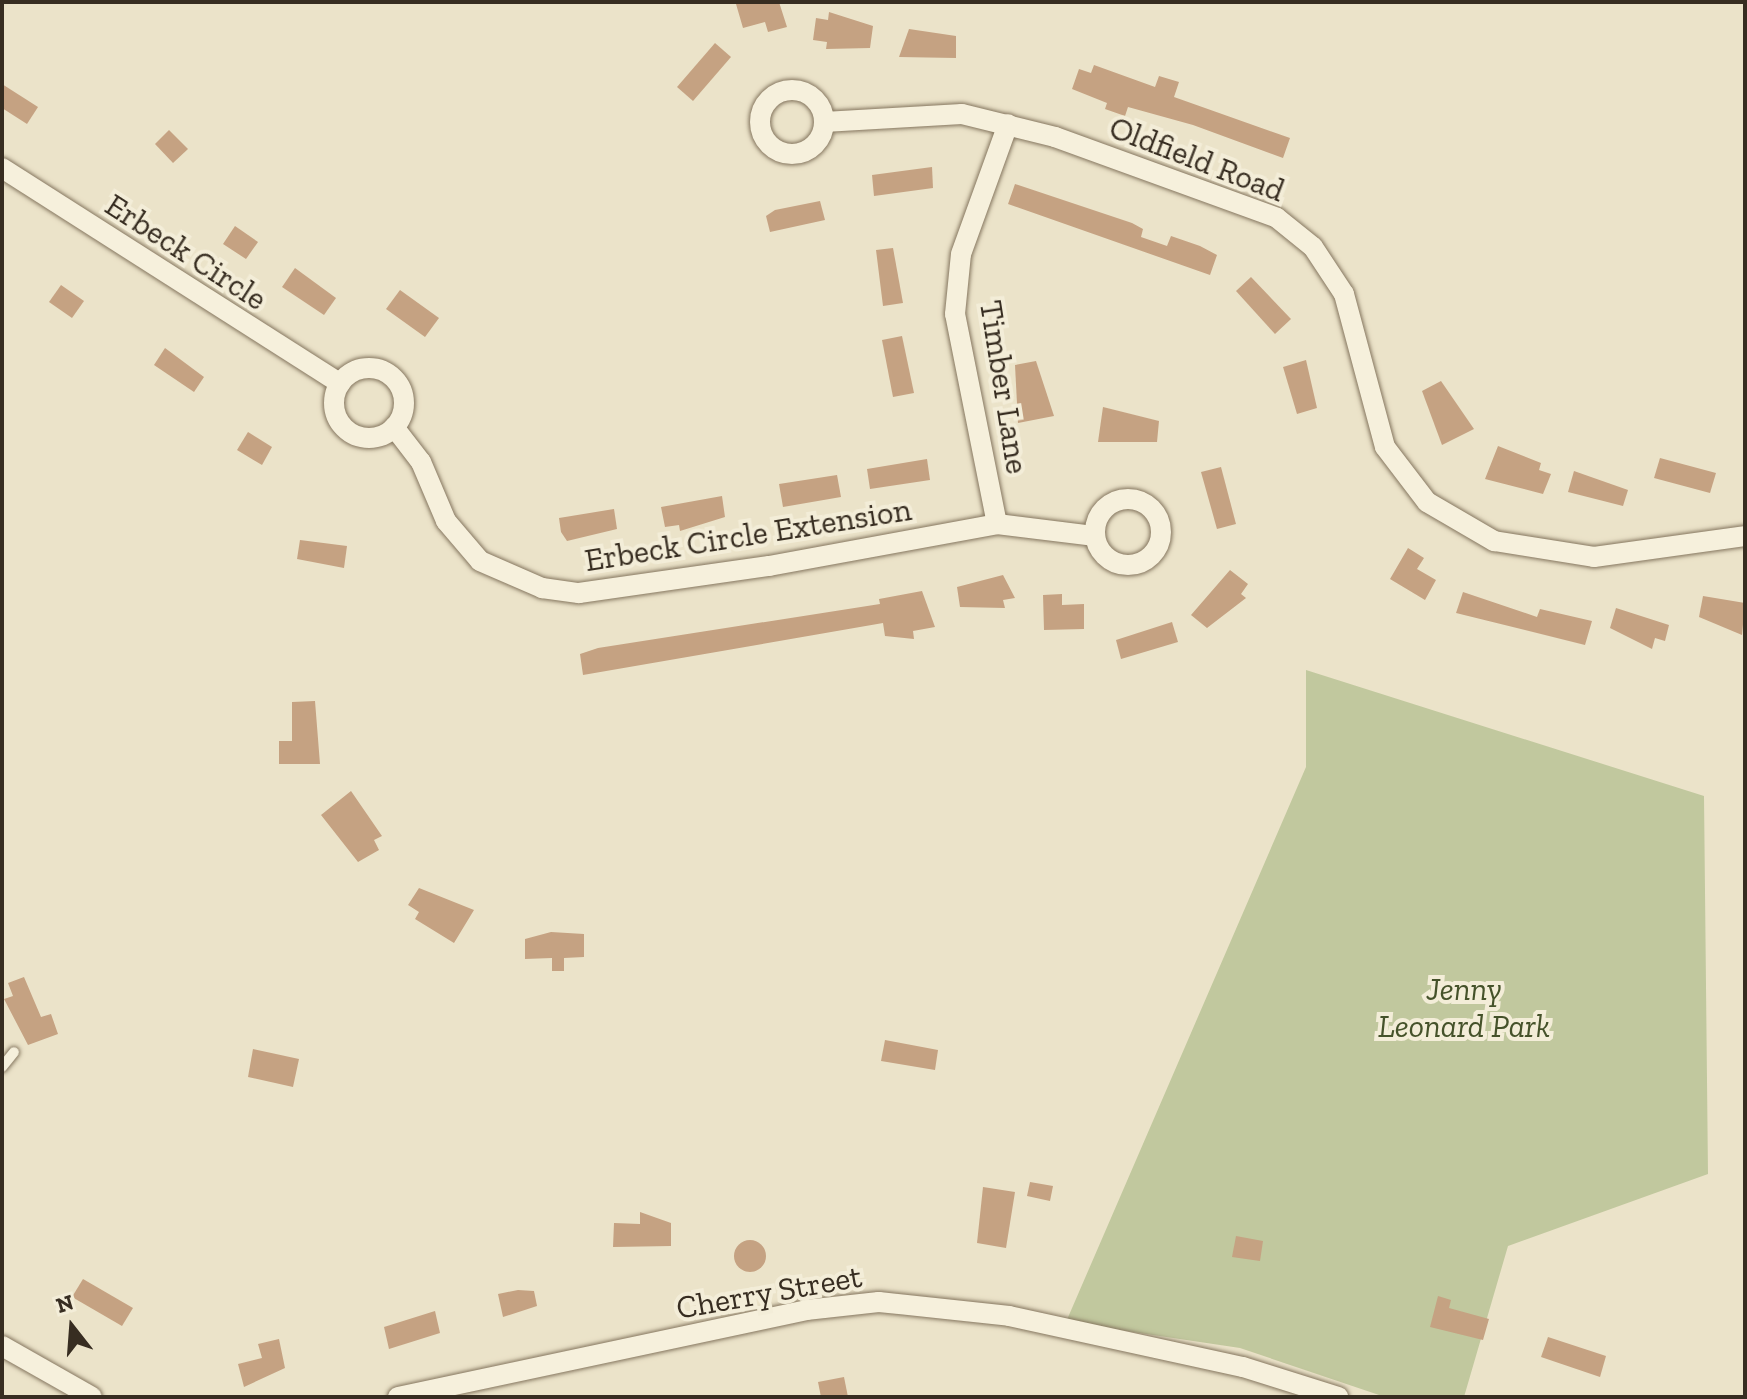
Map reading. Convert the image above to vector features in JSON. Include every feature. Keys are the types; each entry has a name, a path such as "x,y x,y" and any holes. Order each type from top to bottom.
{"street":[{"name":"Oldfield Road","path":"824,122 962,114 1008,124 1194,184 1277,218 1313,247 1344,294 1385,447 1427,502 1460,524 1543,554 1594,557 1745,536"},
{"name":"Timber Lane","path":"997,524 955,314 961,254 1008,124"},
{"name":"Erbeck Circle","path":"2,168 340,383"},
{"path":"364,368 393,378 404,407 394,427 369,438 347,430 334,407 340,383 364,368"},
{"name":"Erbeck Circle Extension","path":"394,427 421,462 446,521 480,561 542,588 579,593 737,571 997,524 1095,536"},
{"name":"Cherry Street","path":"398,1397 450,1392 806,1310 879,1302 1009,1316 1243,1367 1338,1397"},
{"path":"2,1346 92,1397"}],"lane":[{"path":"2,1067 14,1052"}],"green space":[{"name":"Jenny Leonard Park","path":"1306,670 1704,796 1708,1174 1508,1246 1464,1397 1385,1397 1240,1348 1066,1322 1306,767"}],"building":[{"path":"779,2 787,27 768,32 765,22 743,28 736,4"},
{"path":"829,12 873,26 870,48 826,49 827,42 813,40 816,18 828,20"},
{"path":"909,29 956,36 956,58 899,57"},
{"path":"715,43 731,57 693,101 677,87"},
{"path":"1094,65 1155,87 1159,76 1179,82 1174,97 1290,138 1283,158 1193,125 1128,107 1125,116 1105,109 1107,103 1072,89 1079,69 1091,73"},
{"path":"2,84 38,107 27,124 2,108"},
{"path":"169,130 188,149 173,163 155,144"},
{"path":"932,167 933,188 874,196 872,175"},
{"path":"1015,184 1132,223 1143,229 1141,237 1167,246 1171,236 1200,246 1217,255 1210,275 1008,204"},
{"path":"820,201 825,220 770,232 766,216 775,210"},
{"path":"235,226 258,242 246,259 223,244"},
{"path":"893,248 903,303 883,306 876,250"},
{"path":"295,268 336,298 324,315 282,287"},
{"path":"1251,277 1291,319 1275,334 1236,291"},
{"path":"61,285 84,301 72,318 49,302"},
{"path":"400,290 439,318 425,337 386,309"},
{"path":"902,336 914,393 893,397 882,340"},
{"path":"165,348 204,377 194,392 154,365"},
{"path":"1306,360 1317,408 1297,414 1283,367"},
{"path":"1036,361 1054,416 1018,423 1015,365"},
{"path":"1441,381 1474,429 1442,445 1422,391"},
{"path":"1103,407 1159,421 1157,442 1098,442"},
{"path":"248,432 272,447 262,465 237,450"},
{"path":"1498,446 1541,463 1539,470 1551,474 1543,494 1485,479"},
{"path":"1660,458 1716,473 1710,493 1654,478"},
{"path":"927,459 930,480 870,489 867,469"},
{"path":"1221,467 1236,524 1217,529 1201,472"},
{"path":"1574,471 1628,490 1623,506 1568,492"},
{"path":"837,475 841,497 783,507 779,484"},
{"path":"722,496 725,517 680,531 679,525 665,527 661,507"},
{"path":"614,509 617,529 567,541 561,532 559,518"},
{"path":"300,540 347,546 344,568 297,559"},
{"path":"1408,548 1424,558 1417,569 1436,580 1425,600 1390,579"},
{"path":"1230,570 1248,584 1241,594 1246,598 1207,628 1191,615"},
{"path":"1003,575 1015,598 1003,600 1005,608 960,607 957,587"},
{"path":"922,591 935,627 913,631 914,639 885,636 883,623 583,675 580,654 598,648 880,604 879,599"},
{"path":"1463,592 1537,617 1540,609 1592,621 1585,645 1456,613"},
{"path":"1062,594 1062,605 1084,604 1084,629 1044,630 1043,595"},
{"path":"1703,596 1745,603 1742,635 1699,617"},
{"path":"1616,608 1669,625 1665,641 1655,638 1652,649 1610,628"},
{"path":"1172,622 1178,642 1121,659 1116,640"},
{"path":"315,701 320,764 279,764 279,741 292,741 292,702"},
{"path":"351,791 382,836 374,840 379,850 358,862 321,815"},
{"path":"419,888 474,910 454,943 415,919 419,912 408,905"},
{"path":"551,932 584,934 584,957 564,958 564,971 552,971 552,958 525,959 525,939"},
{"path":"24,977 41,1017 51,1014 58,1034 28,1045 4,999 13,996 8,983"},
{"path":"885,1040 938,1050 935,1070 881,1061"},
{"path":"253,1049 299,1059 293,1087 248,1077"},
{"path":"1030,1182 1053,1186 1050,1201 1027,1196"},
{"path":"983,1187 1015,1192 1006,1248 977,1243"},
{"path":"640,1212 671,1223 671,1246 613,1247 614,1223 640,1224"},
{"path":"1236,1236 1263,1241 1260,1261 1232,1257"},
{"path":"750,1240 761,1245 766,1256 761,1267 750,1272 739,1267 734,1256 739,1245"},
{"path":"83,1279 133,1308 122,1326 72,1297"},
{"path":"534,1291 537,1306 503,1317 498,1294"},
{"path":"1438,1296 1451,1300 1449,1308 1489,1319 1483,1340 1430,1327"},
{"path":"435,1311 440,1333 389,1349 384,1327"},
{"path":"1548,1337 1606,1356 1600,1377 1541,1357"},
{"path":"279,1339 285,1368 244,1387 238,1364 262,1358 258,1344"},
{"path":"844,1377 848,1397 821,1397 818,1382"}]}
